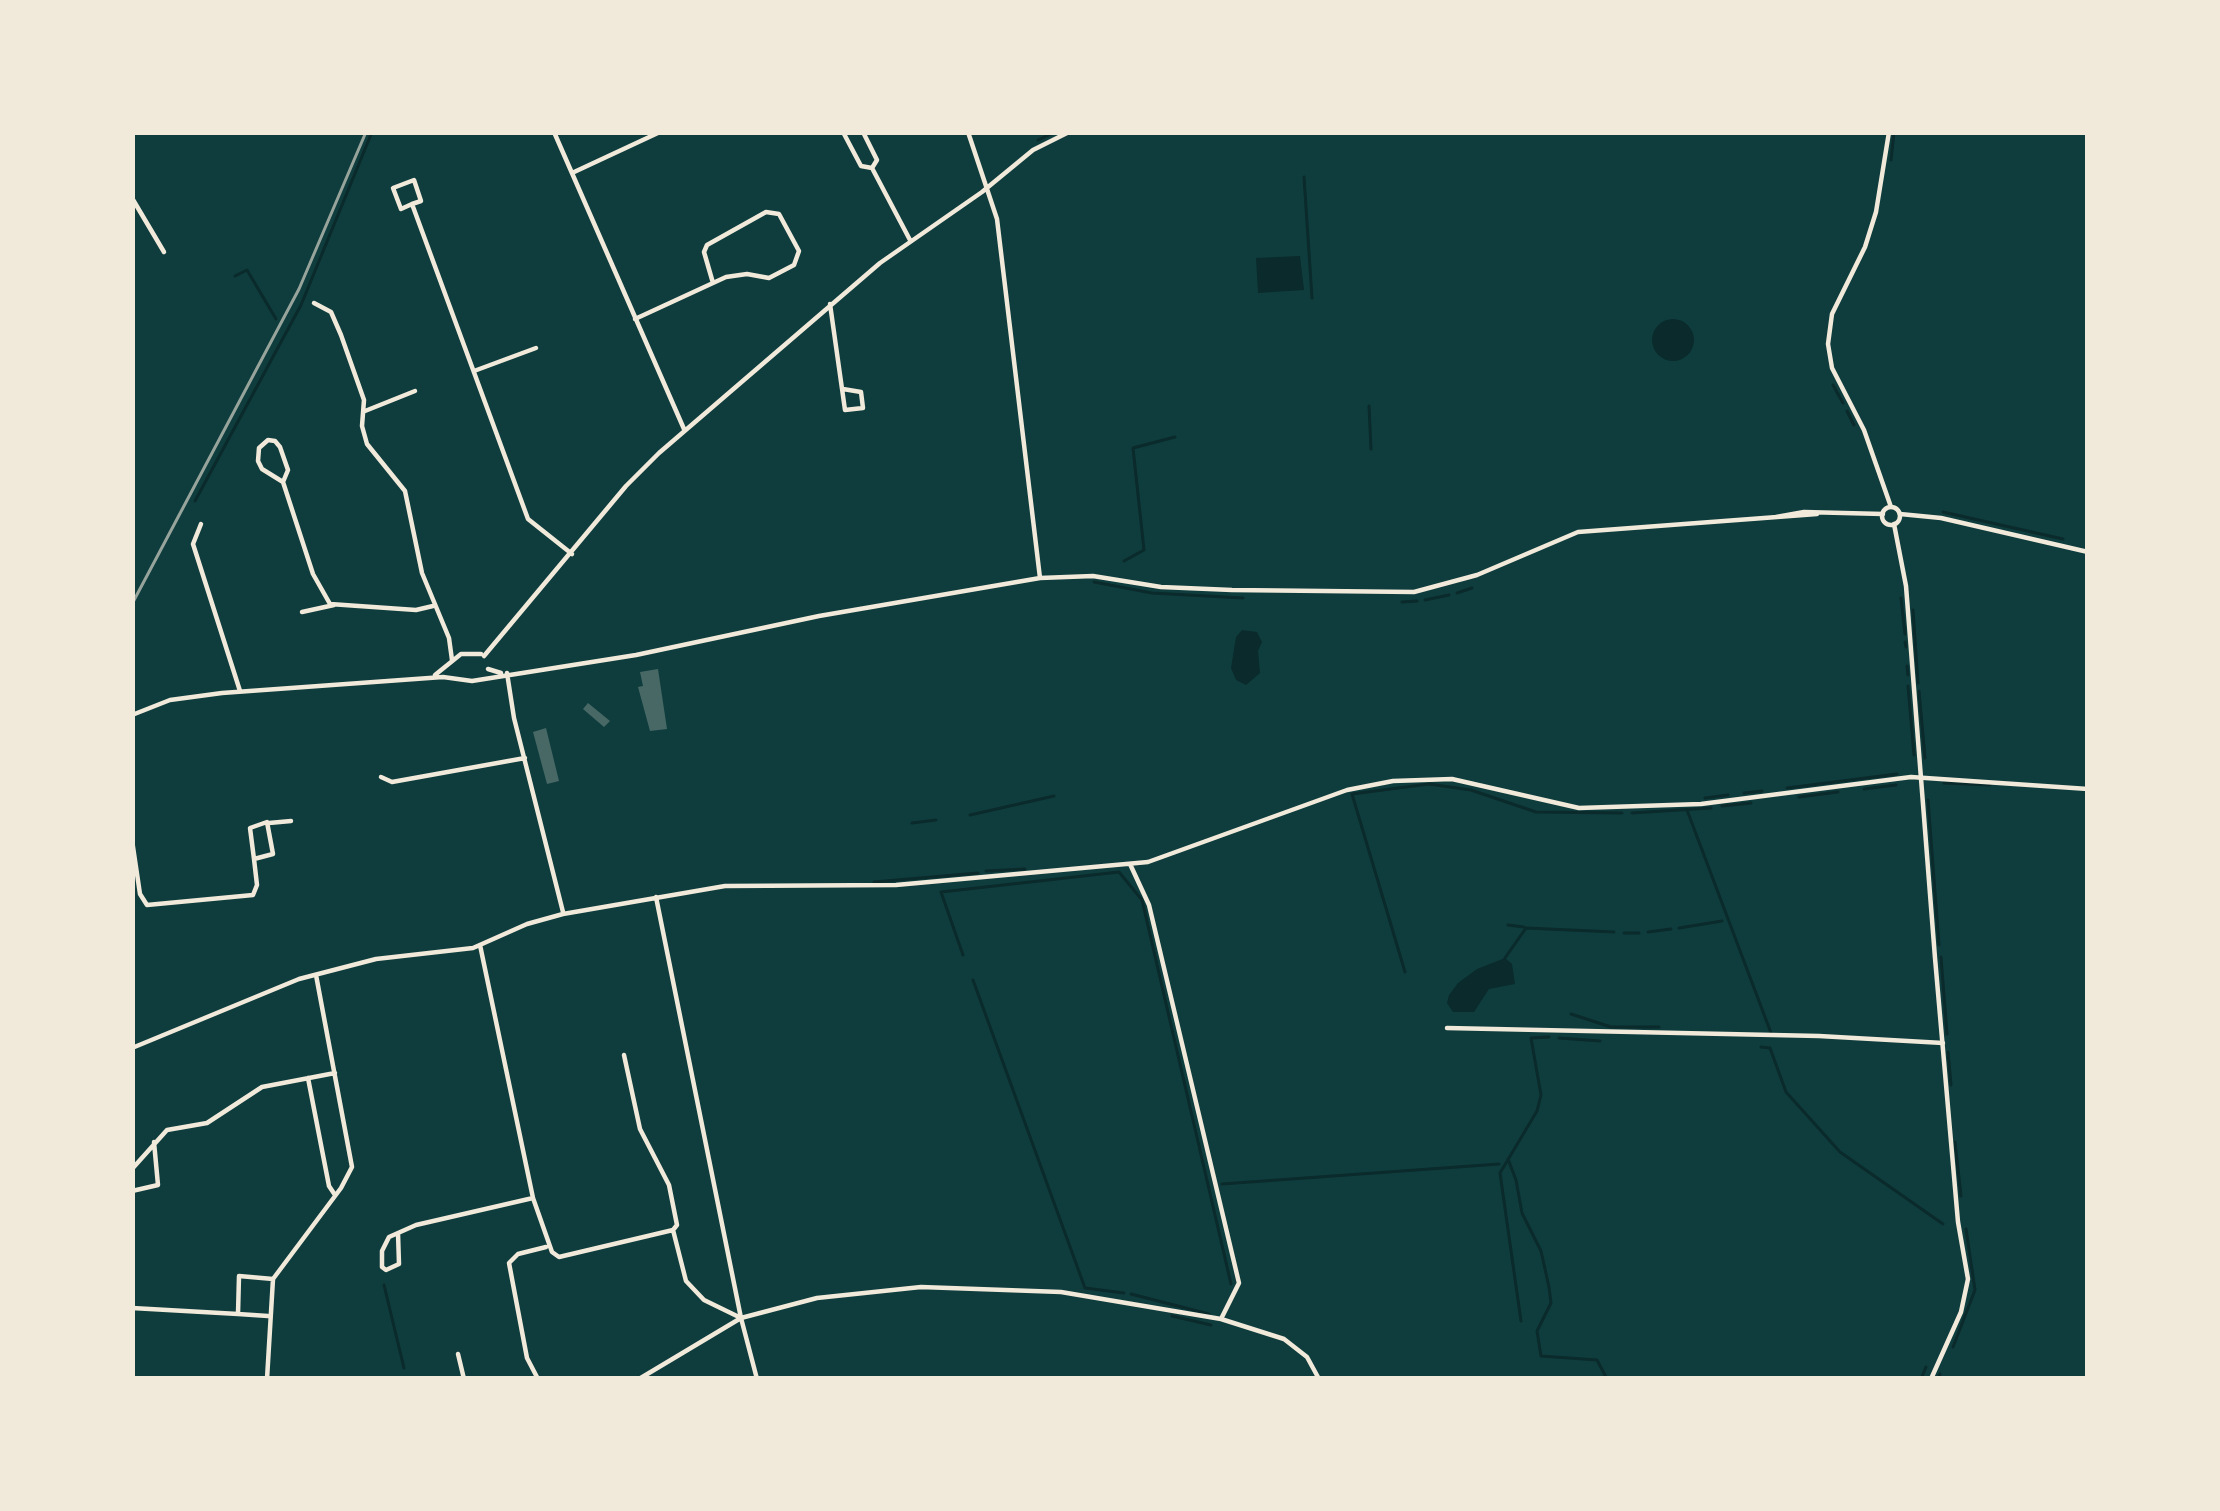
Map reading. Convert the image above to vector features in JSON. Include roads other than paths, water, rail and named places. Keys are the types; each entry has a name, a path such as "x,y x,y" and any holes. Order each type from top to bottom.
{"street":[{"path":"554,132 685,430"},
{"path":"572,173 660,132"},
{"path":"843,132 861,166 872,168"},
{"path":"863,132 878,160 872,168"},
{"path":"968,132 997,219 1040,578"},
{"path":"484,656 626,486 685,430 910,240 1033,150 1069,132"},
{"path":"1888,132 1872,228 1832,314 1828,344 1832,368 1864,430 1891,507 1900,514 1941,518 2088,552"},
{"path":"872,168 910,240"},
{"path":"413,181 421,201 412,204 401,208 393,188 413,181"},
{"path":"132,198 164,252"},
{"path":"412,204 528,519 572,554"},
{"path":"635,319 712,283 742,274 769,278 797,263 798,248 779,214 766,212 707,245 704,252 712,283"},
{"path":"314,303 327,308 335,320 357,378 367,444 406,494 422,573 449,638 453,676"},
{"path":"830,304 843,389"},
{"path":"474,371 536,348"},
{"path":"364,411 415,391"},
{"path":"283,482 288,470 278,443 268,440 259,448 259,464 283,482 313,574 326,601 334,605"},
{"path":"132,715 170,700 240,691 453,676 476,680 636,655 818,616 1040,578 1093,576 1161,586 1414,592 1477,575 1578,532 1817,514 1883,514 1891,507"},
{"path":"1883,514 1886,523 1894,524"},
{"path":"1900,514 1894,524 1905,569 1958,1222 1968,1279 1961,1312 1931,1379"},
{"path":"201,524 193,544 240,691"},
{"path":"302,612 334,605 416,610 434,606"},
{"path":"449,638 465,653 484,656"},
{"path":"431,679 465,653"},
{"path":"484,656 488,670"},
{"path":"476,680 488,670 507,673"},
{"path":"507,673 508,694 563,914"},
{"path":"381,777 392,782 525,758"},
{"path":"132,1048 316,975 376,959 480,945 563,914 725,886 896,885 1130,865 1185,851 1347,790 1409,779 1452,779 1559,805 1623,808 1701,804 1921,776 2088,789"},
{"path":"132,840 140,898 147,905 253,895 257,885 251,826 291,821"},
{"path":"254,859 273,854 269,823"},
{"path":"1130,865 1149,905 1239,1283 1221,1319"},
{"path":"656,896 757,1379"},
{"path":"480,945 532,1198 548,1246 559,1256 673,1230 677,1225 669,1185 640,1129 624,1054"},
{"path":"267,1379 274,1279 335,1196 352,1162 316,975"},
{"path":"1447,1028 1943,1043"},
{"path":"132,1169 170,1129 214,1120 256,1089 335,1072"},
{"path":"308,1078 329,1186 335,1196"},
{"path":"132,1191 158,1185 154,1142"},
{"path":"398,1233 399,1264 386,1270 382,1251 389,1237 398,1233 416,1225 532,1198"},
{"path":"673,1230 686,1281 704,1300 741,1318"},
{"path":"538,1379 527,1358 509,1263 518,1254 548,1246"},
{"path":"238,1314 239,1276 274,1279"},
{"path":"639,1379 741,1318 806,1300 921,1287 1061,1292 1221,1319 1284,1339 1306,1358 1319,1379"},
{"path":"132,1308 271,1317"},
{"path":"458,1354 464,1379"}],"water":[{"path":"1300,256 1304,290 1258,293 1256,258"},
{"path":"1673,319 1688,325 1694,340 1688,355 1673,361 1658,355 1652,340 1658,325"},
{"path":"1242,630 1257,632 1262,642 1260,673 1246,685 1236,680 1231,668 1236,637"},
{"path":"1505,958 1512,964 1515,984 1489,989 1474,1012 1453,1012 1447,1003 1458,983"}],"waterway":[{"path":"195,501 301,305 372,132"},
{"path":"1038,140 1055,132"},
{"path":"1891,160 1894,132"},
{"path":"1304,177 1312,298"},
{"path":"235,276 247,270 276,319"},
{"path":"1833,385 1843,403"},
{"path":"1369,406 1371,449"},
{"path":"1847,411 1854,425"},
{"path":"1124,561 1144,550 1133,448 1175,437"},
{"path":"1943,512 2063,539"},
{"path":"1094,582 1152,593 1243,598"},
{"path":"1457,593 1472,588"},
{"path":"1425,600 1449,595"},
{"path":"1901,598 1905,634"},
{"path":"1402,602 1417,601"},
{"path":"1913,610 1918,683"},
{"path":"1905,642 1906,647"},
{"path":"1907,666 1908,675"},
{"path":"1908,686 1914,755"},
{"path":"1919,691 1925,758"},
{"path":"1787,788 1897,774"},
{"path":"1944,783 1990,785"},
{"path":"1405,972 1352,794 1429,784 1471,790 1536,812 1622,813"},
{"path":"1864,789 1896,785"},
{"path":"1744,793 1762,791"},
{"path":"1799,797 1838,792"},
{"path":"1705,798 1728,795"},
{"path":"970,815 1054,796"},
{"path":"1928,800 1939,945"},
{"path":"1722,806 1751,803"},
{"path":"1632,813 1711,808"},
{"path":"1687,810 1771,1033"},
{"path":"912,823 936,820"},
{"path":"986,871 1025,869"},
{"path":"963,955 941,892 1119,872 1142,900 1231,1284"},
{"path":"874,882 978,873"},
{"path":"1679,928 1722,921"},
{"path":"1508,925 1524,927"},
{"path":"1505,958 1526,928 1614,932"},
{"path":"1648,932 1671,929"},
{"path":"1624,933 1639,933"},
{"path":"1941,957 1947,1034"},
{"path":"973,980 1085,1288 1124,1293"},
{"path":"1571,1014 1611,1027 1659,1027"},
{"path":"1521,1321 1500,1173 1537,1111 1541,1095 1531,1038 1549,1037"},
{"path":"1559,1038 1600,1041"},
{"path":"1761,1047 1770,1048 1786,1092 1840,1152 1943,1224"},
{"path":"1948,1052 1951,1085"},
{"path":"1955,1142 1961,1196"},
{"path":"1508,1159 1549,1287 1551,1303 1537,1331 1541,1356 1597,1360 1607,1379"},
{"path":"1222,1184 1499,1164"},
{"path":"1953,1347 1975,1290 1966,1229"},
{"path":"384,1285 404,1368"},
{"path":"1131,1294 1209,1314"},
{"path":"1172,1316 1211,1325"},
{"path":"1921,1379 1926,1367"},
{"path":"1938,1379 1940,1374"}],"railway":[{"path":"132,604 299,289 366,132"}]}
